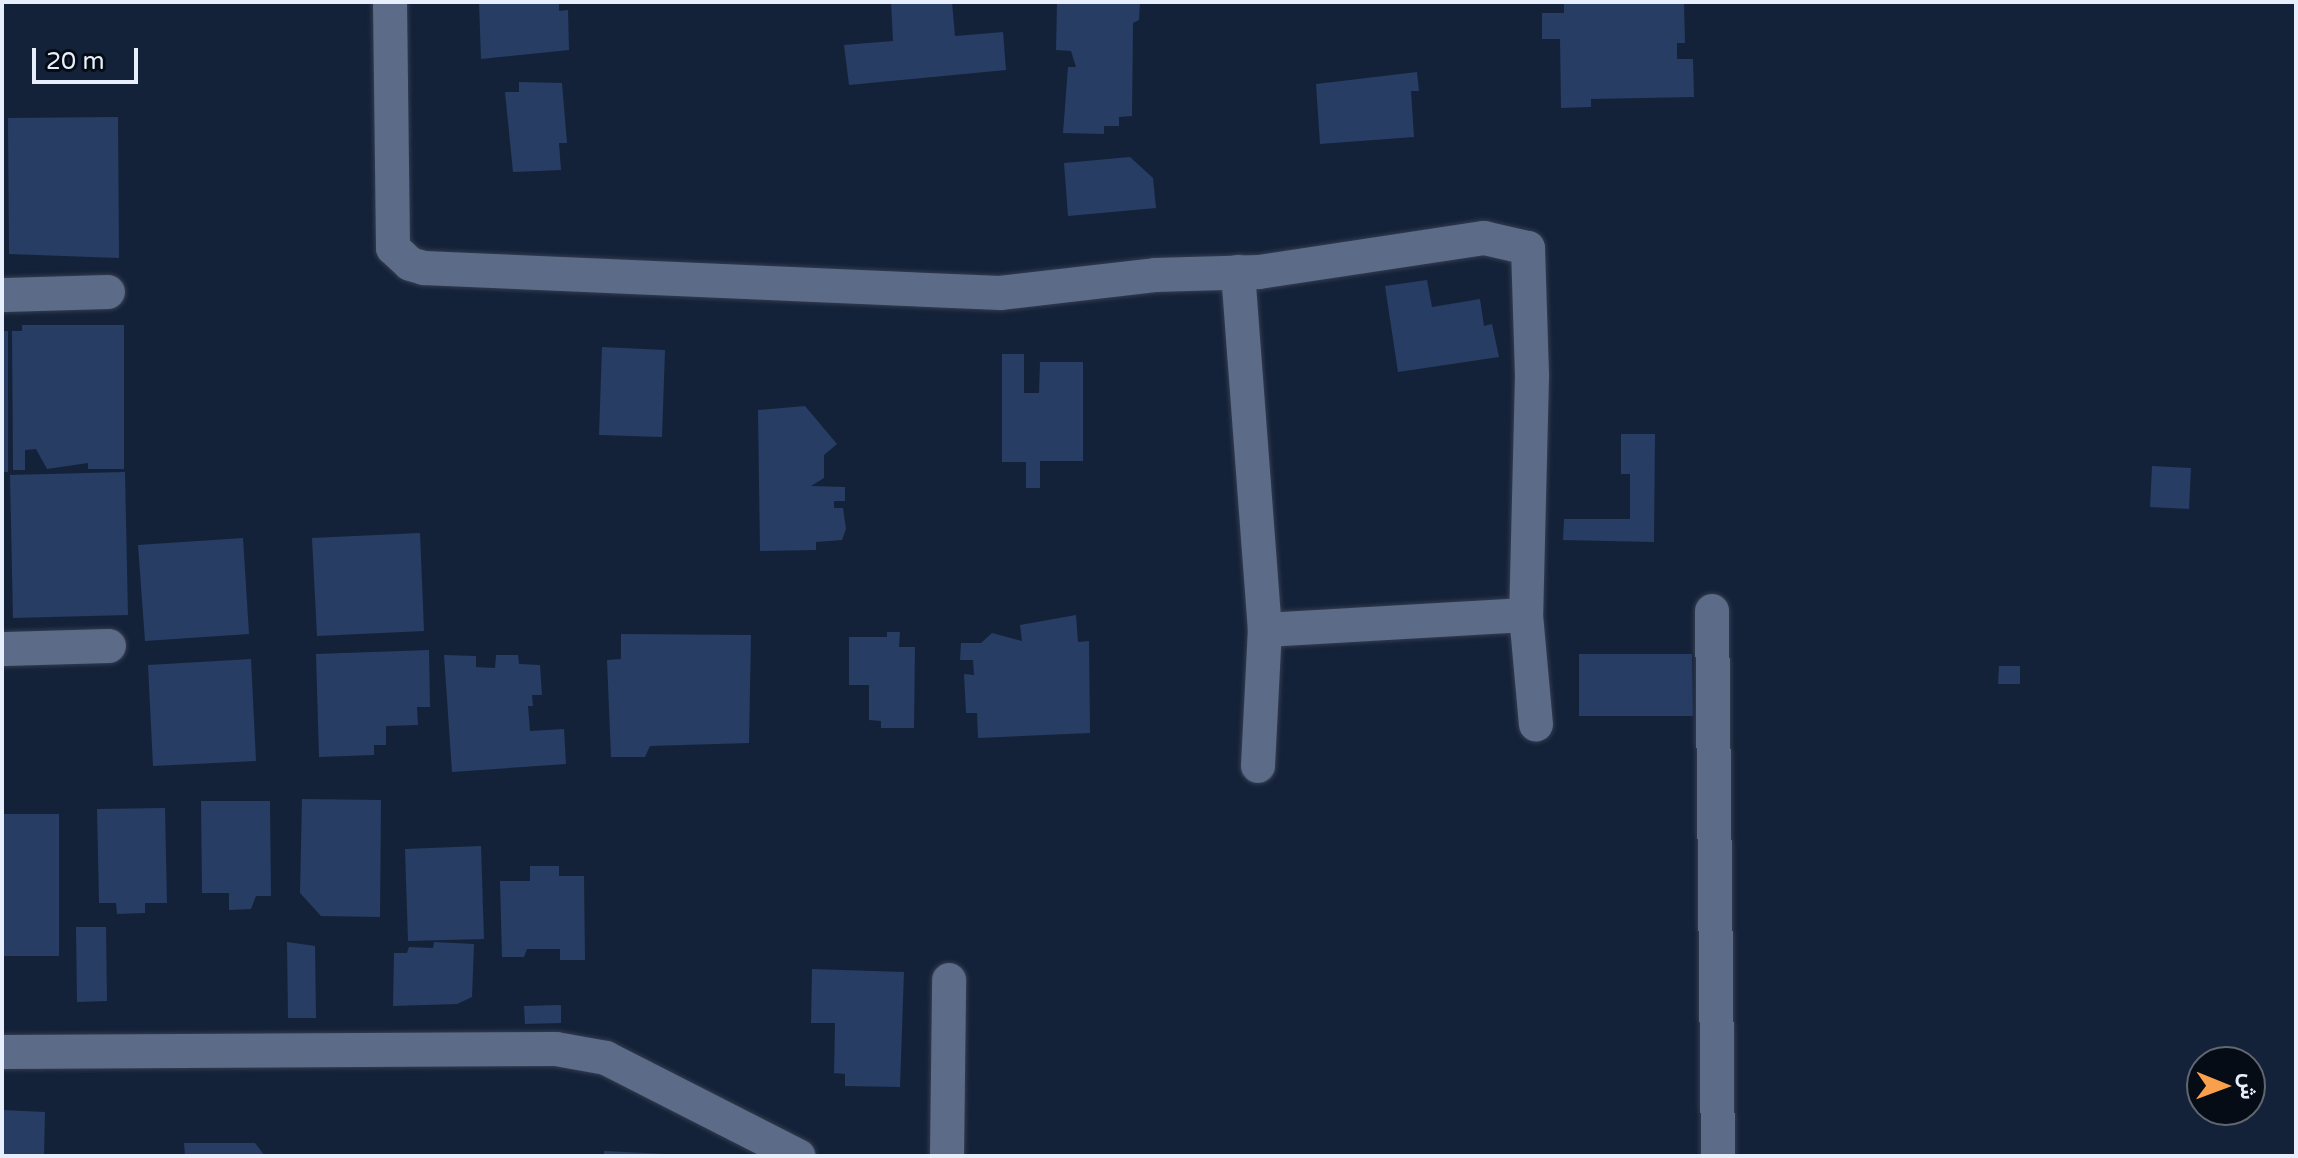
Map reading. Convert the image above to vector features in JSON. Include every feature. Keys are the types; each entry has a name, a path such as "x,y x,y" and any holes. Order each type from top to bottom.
{"street":[{"path":"390,2 393,248 410,264 1000,293 1155,275 1238,272 1484,238 1528,248 1532,376 1526,615 1536,725"},
{"path":"1238,272 1265,630 1258,766"},
{"path":"2,295 108,292"},
{"path":"1712,611 1718,1156"},
{"path":"1265,630 1526,615"},
{"path":"2,649 109,646"},
{"path":"947,1156 949,980"},
{"path":"2,1052 556,1049 606,1058 798,1156"}],"building":[{"path":"479,2 559,2 559,11 568,10 569,50 481,59"},
{"path":"891,2 952,2 955,36 1003,32 1006,70 849,85 844,45 893,41"},
{"path":"1057,2 1140,2 1139,20 1133,23 1132,116 1119,117 1119,126 1104,126 1104,134 1063,133 1068,67 1076,67 1071,51 1056,50"},
{"path":"1684,2 1685,43 1677,43 1677,59 1693,59 1694,97 1591,99 1591,107 1561,108 1560,39 1542,39 1542,13 1564,13 1564,3"},
{"path":"1417,72 1419,91 1411,91 1414,137 1320,144 1316,84"},
{"path":"519,82 562,83 567,143 559,143 561,170 513,172 505,92 519,92"},
{"path":"118,117 119,258 9,254 8,118"},
{"path":"1130,157 1153,178 1156,208 1068,216 1064,163"},
{"path":"1427,280 1432,307 1480,299 1484,326 1492,324 1499,357 1398,372 1385,286"},
{"path":"22,325 124,325 124,469 88,469 88,463 47,469 36,449 25,450 25,470 13,470 12,331 22,331"},
{"path":"2,331 8,331 8,472 2,472"},
{"path":"602,347 665,350 662,437 599,435"},
{"path":"1002,354 1024,354 1024,393 1039,393 1040,362 1083,362 1083,461 1040,461 1040,488 1026,488 1026,462 1002,462"},
{"path":"805,406 837,444 824,455 824,478 811,486 845,487 845,501 834,501 834,508 843,508 846,529 842,540 816,542 816,550 760,551 758,410"},
{"path":"1621,434 1655,434 1654,542 1563,540 1564,519 1630,519 1630,474 1621,474"},
{"path":"2152,466 2191,468 2189,509 2150,507"},
{"path":"125,472 128,615 13,618 10,475"},
{"path":"420,533 424,631 317,636 312,538"},
{"path":"243,538 249,634 145,641 138,545"},
{"path":"1076,615 1078,642 1089,641 1090,733 978,738 977,713 966,713 964,674 974,675 973,660 960,660 961,643 981,643 992,633 1022,641 1020,625"},
{"path":"887,632 900,632 899,647 915,647 914,728 881,728 881,721 869,720 869,685 849,685 849,637 887,637"},
{"path":"621,634 751,635 749,743 650,746 645,757 611,757 607,660 621,659"},
{"path":"429,650 430,707 417,707 418,725 386,726 386,745 374,745 374,755 319,757 316,654"},
{"path":"1579,654 1692,654 1693,716 1579,716"},
{"path":"444,655 476,656 476,667 495,668 496,655 518,655 519,664 540,665 542,695 532,695 533,706 528,706 530,731 564,729 566,764 452,772"},
{"path":"251,659 256,761 153,766 148,665"},
{"path":"1999,666 2020,666 2020,684 1998,684"},
{"path":"302,799 381,800 380,917 321,916 300,893"},
{"path":"201,801 270,801 271,896 256,896 251,909 229,910 229,893 202,893"},
{"path":"165,808 167,903 145,903 145,913 117,914 116,903 99,903 97,809"},
{"path":"2,814 59,814 59,956 2,956"},
{"path":"481,846 484,939 408,941 405,849"},
{"path":"530,866 559,866 559,876 584,876 585,960 560,960 560,949 527,949 524,957 502,957 500,881 530,881"},
{"path":"76,927 106,927 107,1001 77,1002"},
{"path":"287,942 315,946 316,1018 288,1018"},
{"path":"434,942 474,944 472,997 457,1004 393,1006 394,953 407,953 409,947 433,948"},
{"path":"812,969 904,972 900,1087 845,1086 845,1074 834,1073 835,1023 811,1023"},
{"path":"561,1005 561,1023 525,1024 524,1006"},
{"path":"2,1110 45,1112 44,1156 2,1156"},
{"path":"184,1143 255,1143 265,1156 185,1156"},
{"path":"604,1151 667,1154 667,1156 604,1156"}]}
